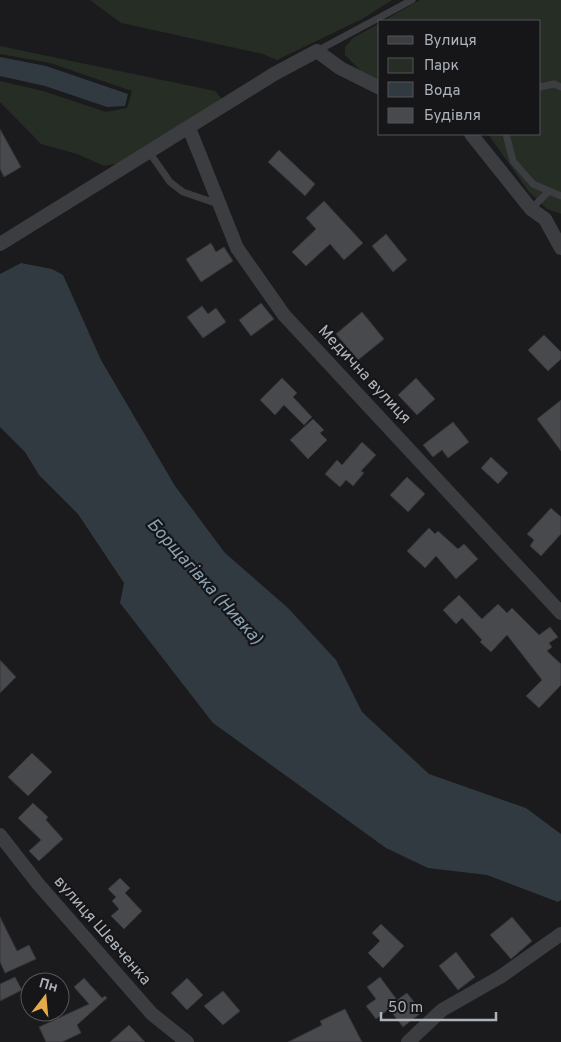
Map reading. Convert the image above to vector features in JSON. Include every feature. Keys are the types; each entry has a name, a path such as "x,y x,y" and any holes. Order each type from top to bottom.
{"street":[{"path":"0,244 274,74 317,51 340,68 378,87"},
{"name":"Медична вулиця","path":"189,128 237,248 284,315 561,613"},
{"path":"472,135 532,209 544,219 561,248"},
{"path":"544,219 561,223"},
{"name":"вулиця Шевченка","path":"0,835 39,885 152,1014 187,1042"},
{"path":"408,1042 442,1010 500,977 560,937"}],"lane":[{"path":"317,51 412,0"},
{"path":"541,87 554,84 561,87"},
{"path":"506,135 513,162 533,184 561,196"},
{"path":"149,152 170,182 183,192 219,204"},
{"path":"532,209 549,191"}],"green space":[{"path":"90,0 392,0 362,19 277,60 263,54 121,23"},
{"path":"420,0 561,0 561,214 547,209 529,192 489,135 541,135 541,20 385,20"},
{"path":"378,24 378,80 361,71 345,55 345,47 353,38"},
{"path":"0,46 215,91 223,100 120,163 104,166 77,154 41,144 0,102 0,81 43,91 106,112 127,108 132,91 50,63 0,54"}],"water":[{"path":"0,57 46,66 128,94 125,106 107,107 45,86 0,76"},
{"name":"Борщагівка (Нивка)","path":"21,263 52,269 63,275 101,360 175,486 225,553 288,608 336,660 362,712 429,774 526,808 561,834 561,900 558,902 487,875 428,868 386,848 213,723 120,603 124,583 78,514 39,475 25,452 0,427 0,274"}],"building":[{"path":"0,129 21,167 4,177 0,169"},
{"path":"279,150 315,184 305,196 268,162"},
{"path":"324,201 363,243 344,260 330,244 306,266 292,252 316,229 306,218"},
{"path":"386,234 407,260 393,272 372,246"},
{"path":"211,243 216,252 224,247 233,261 201,282 186,259"},
{"path":"261,303 274,319 251,336 239,320"},
{"path":"202,306 208,314 216,308 226,322 203,338 187,317"},
{"path":"362,312 384,339 358,360 336,334"},
{"path":"544,335 561,352 561,359 548,371 528,350"},
{"path":"282,378 297,393 293,397 312,417 304,425 284,405 275,415 260,400"},
{"path":"416,378 435,399 417,415 398,395"},
{"path":"561,400 561,451 537,419"},
{"path":"313,419 324,430 320,433 327,440 308,459 290,440"},
{"path":"453,422 469,442 448,458 442,450 433,457 423,445"},
{"path":"362,442 376,455 361,471 364,473 353,486 346,480 340,487 325,474 337,460 342,465"},
{"path":"491,457 508,473 498,484 481,468"},
{"path":"407,477 425,494 408,512 390,495"},
{"path":"551,508 561,517 561,534 541,556 530,546 534,540 527,534"},
{"path":"429,528 435,534 438,531 458,549 464,544 478,559 456,579 436,556 425,568 407,551"},
{"path":"459,595 482,619 498,604 507,613 512,608 539,635 550,627 558,637 549,643 552,647 547,651 561,664 561,685 539,708 526,696 542,680 507,635 491,652 480,642 482,640 462,618 456,624 443,610"},
{"path":"0,660 16,677 0,693"},
{"path":"32,753 52,772 28,796 8,777"},
{"path":"33,803 48,817 46,820 63,839 39,861 29,851 41,840 18,818"},
{"path":"120,878 130,888 125,893 142,911 124,929 111,916 119,909 112,901 116,897 108,889"},
{"path":"0,917 17,951 29,945 36,959 5,973 0,962"},
{"path":"512,917 532,941 511,959 490,935"},
{"path":"381,924 404,946 383,968 368,953 380,941 372,933"},
{"path":"456,952 475,977 458,990 439,966"},
{"path":"15,977 20,986 20,991 0,1001 0,984"},
{"path":"380,977 397,1000 407,993 422,1012 403,1027 389,1009 376,1019 366,1006 376,999 367,987"},
{"path":"84,978 102,998 105,996 107,998 77,1025 81,1033 62,1042 46,1042 39,1027 50,1022 70,1022 70,1013 89,1004 74,987"},
{"path":"187,978 203,995 187,1010 171,993"},
{"path":"223,991 240,1011 223,1025 204,1006"},
{"path":"345,1009 362,1042 288,1042 322,1025 320,1021"},
{"path":"129,1025 145,1042 110,1042"}]}
